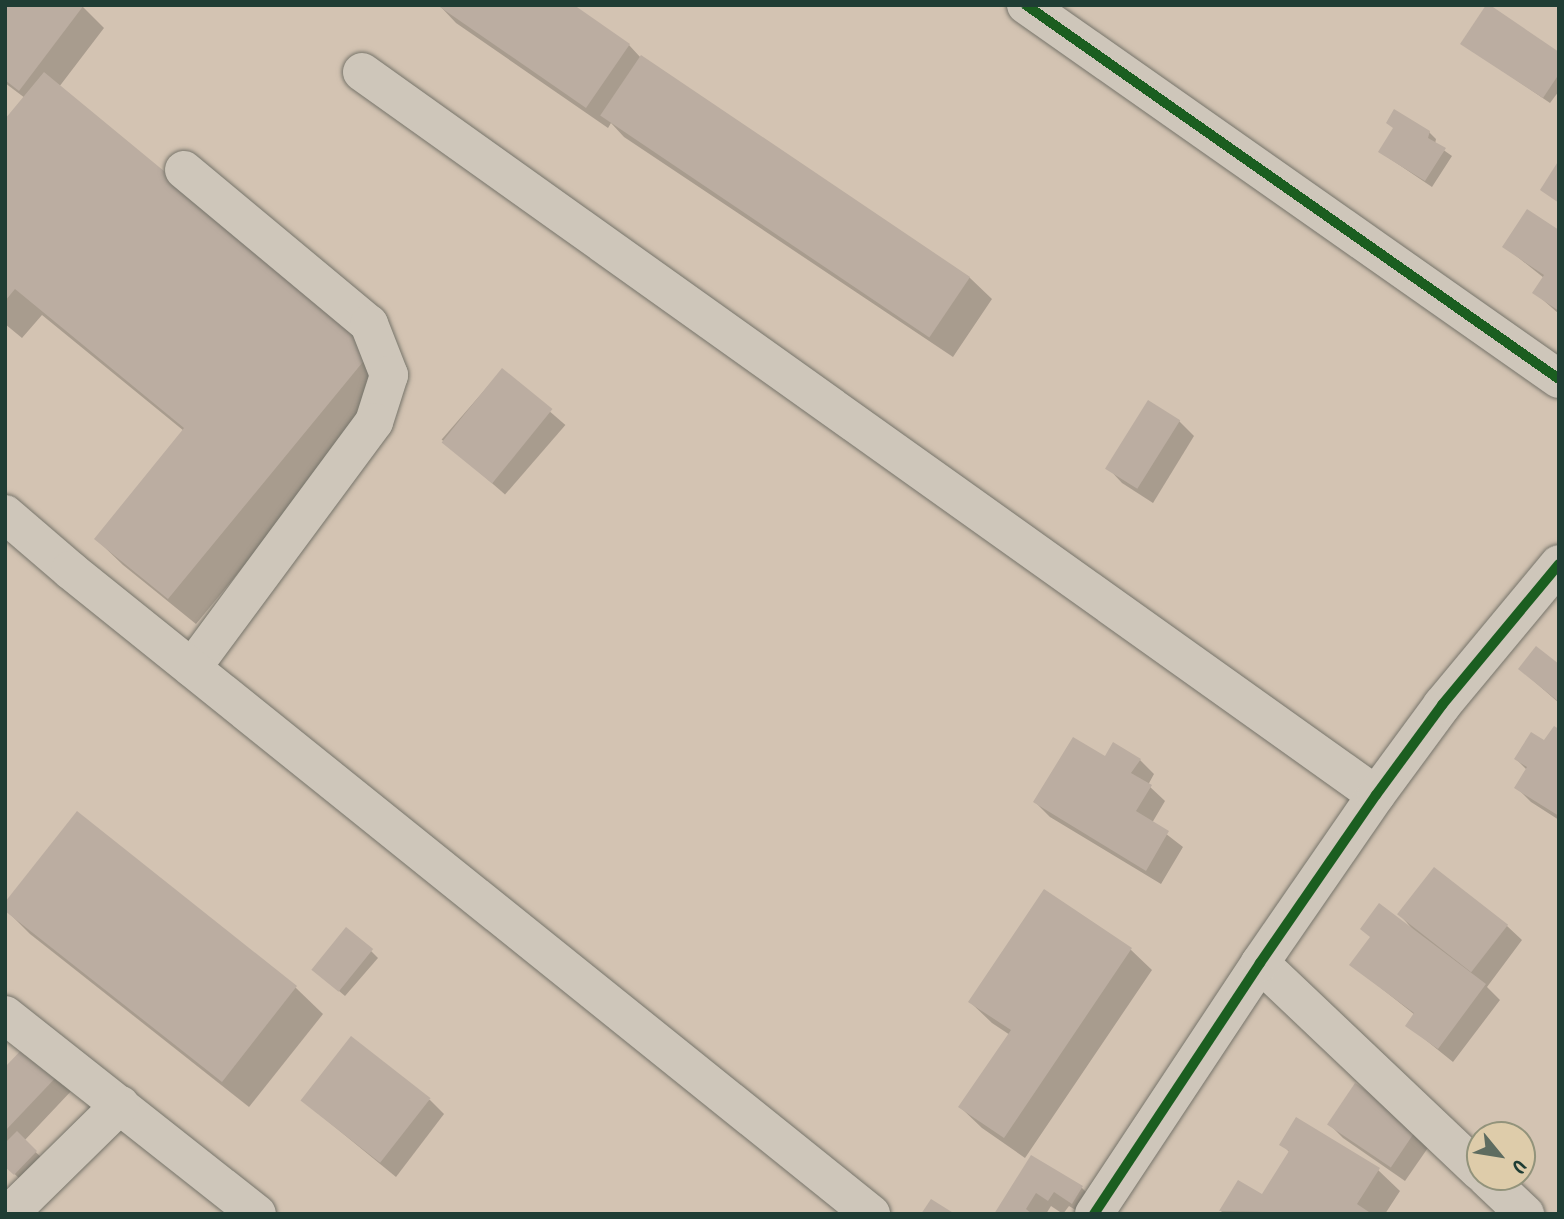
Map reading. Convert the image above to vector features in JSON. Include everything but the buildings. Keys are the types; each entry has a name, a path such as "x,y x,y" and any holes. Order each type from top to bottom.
{"street":[{"path":"1026,5 1559,379"},
{"path":"362,72 1376,795"},
{"path":"184,170 369,324 388,375 373,422 192,668"},
{"path":"5,514 192,668 872,1214"},
{"path":"1094,1214 1260,963 1376,795 1442,705 1556,573"},
{"path":"1260,963 1466,1159"},
{"path":"5,1015 257,1214"},
{"path":"9,1214 120,1105"},
{"path":"1501,1191 1525,1214"}],"cycle path":[{"path":"1026,5 1559,379"},
{"path":"1094,1214 1260,963 1376,795 1442,705 1559,564"}]}
